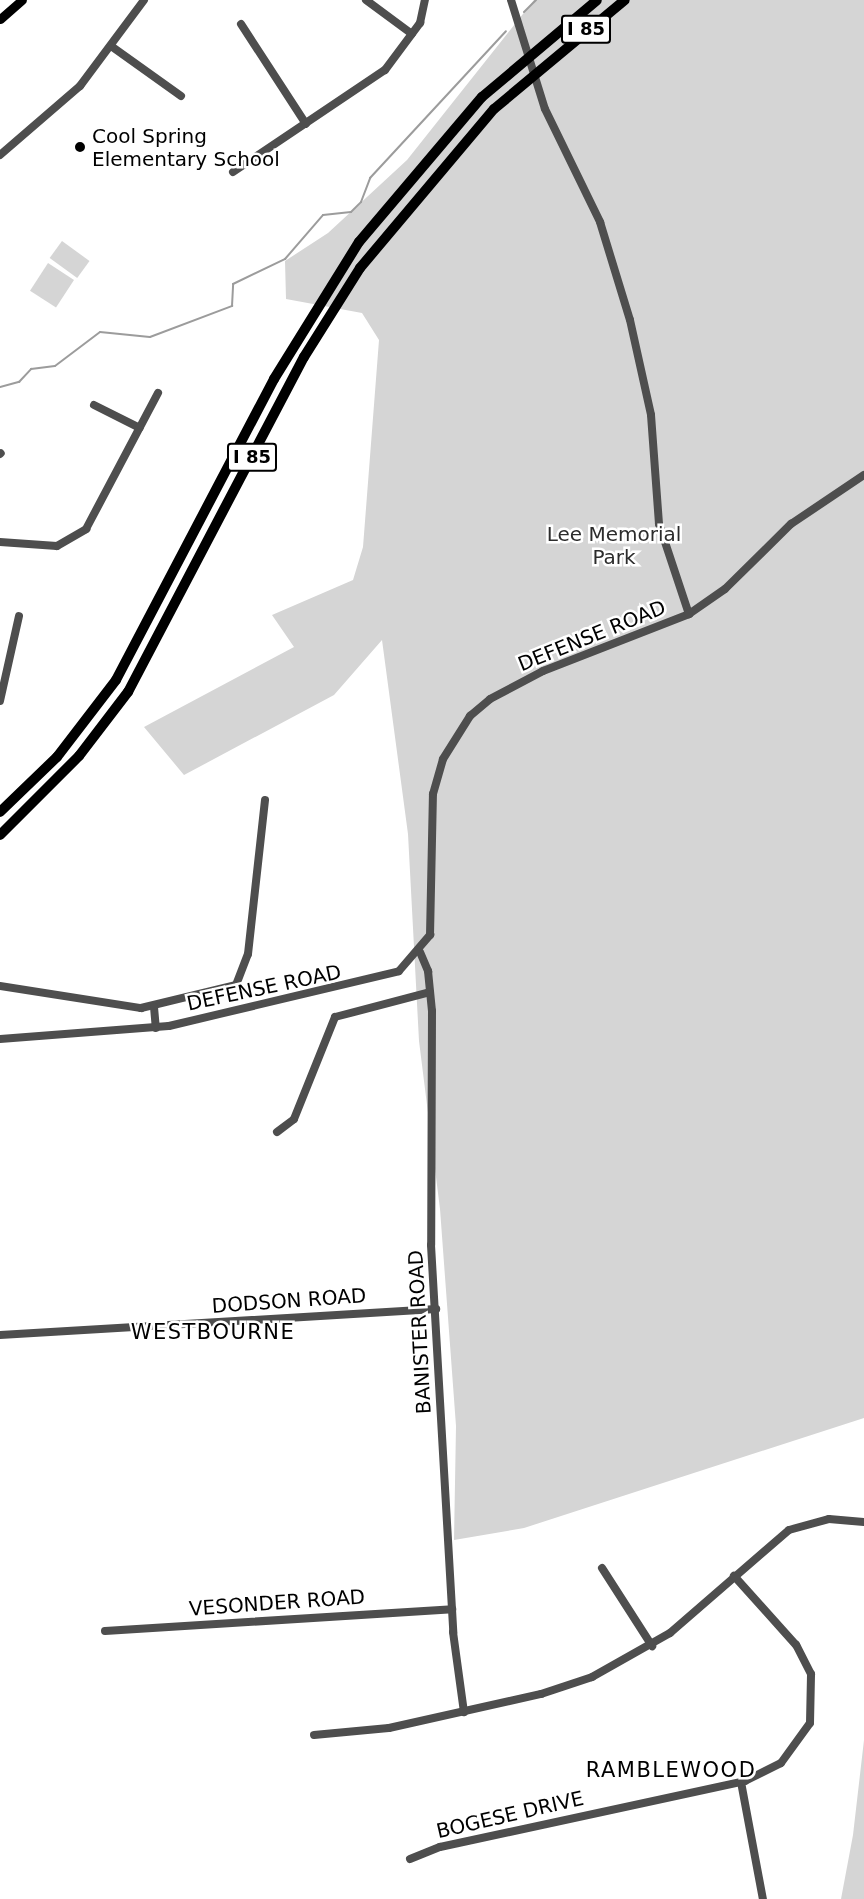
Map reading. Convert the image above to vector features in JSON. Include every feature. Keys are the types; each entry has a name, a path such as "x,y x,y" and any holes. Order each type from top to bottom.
{"highway":[{"name":"I 85","path":"0,812 57,757 122,672 273,379 335,275 417,168 513,69 597,0"},
{"name":"I 85","path":"0,835 79,756 128,692 299,366 360,268 441,166 518,86 625,0"}],"main road":[{"path":"0,19 22,0"}],"street":[{"path":"0,155 80,86 144,0"},
{"path":"366,0 412,34"},
{"path":"233,172 379,76 422,18 425,0"},
{"path":"511,0 540,83 553,131 600,222 630,320 651,415 659,524 689,614"},
{"path":"241,24 306,124"},
{"path":"111,46 181,96"},
{"path":"0,542 48,547 78,536 99,509 158,393"},
{"path":"94,405 140,428"},
{"name":"DEFENSE ROAD","path":"0,1040 156,1028 378,980 420,952 433,918 433,794 443,759 461,728 513,686 689,614 718,595 791,524 864,475"},
{"path":"0,701 19,616"},
{"path":"0,986 154,1007 234,986 243,978 266,800"},
{"name":"BANISTER ROAD","path":"420,952 430,992 436,1308 452,1609 465,1712"},
{"path":"277,1132 294,1119 335,1017 430,992"},
{"path":"154,1007 156,1028"},
{"name":"DODSON ROAD","path":"0,1335 436,1308"},
{"path":"314,1735 389,1728 465,1712 567,1686 652,1646 776,1538 800,1525 828,1519 864,1522"},
{"path":"602,1568 652,1646"},
{"name":"BOGESE DRIVE","path":"410,1859 440,1847 741,1782 770,1771 791,1754 806,1733 814,1699 801,1652 734,1576"},
{"name":"VESONDER ROAD","path":"105,1631 452,1609"},
{"path":"741,1782 763,1899"}],"green space":[{"name":"Lee Memorial Park","path":"534,0 864,0 864,1418 524,1528 454,1540 456,1426 440,1209 419,1041 408,834 382,640 334,695 184,775 144,727 294,647 272,615 353,580 363,547 379,340 362,313 286,299 285,261 328,233 407,160"},
{"path":"62,241 90,261 77,278 50,258"},
{"path":"48,263 74,280 56,308 30,291"},
{"path":"864,1740 864,1899 841,1899 853,1835"}],"waterway":[{"path":"524,12 536,0"},
{"path":"0,387 19,382 31,369 55,366 100,332 150,337 232,306 233,284 285,259 323,215 351,212 361,202 370,178 506,31"}],"place":[{"name":"Cool Spring Elementary School","path":"80,147"}],"district":[{"name":"WESTBOURNE","path":"213,1332"},
{"name":"RAMBLEWOOD","path":"671,1770"}]}
